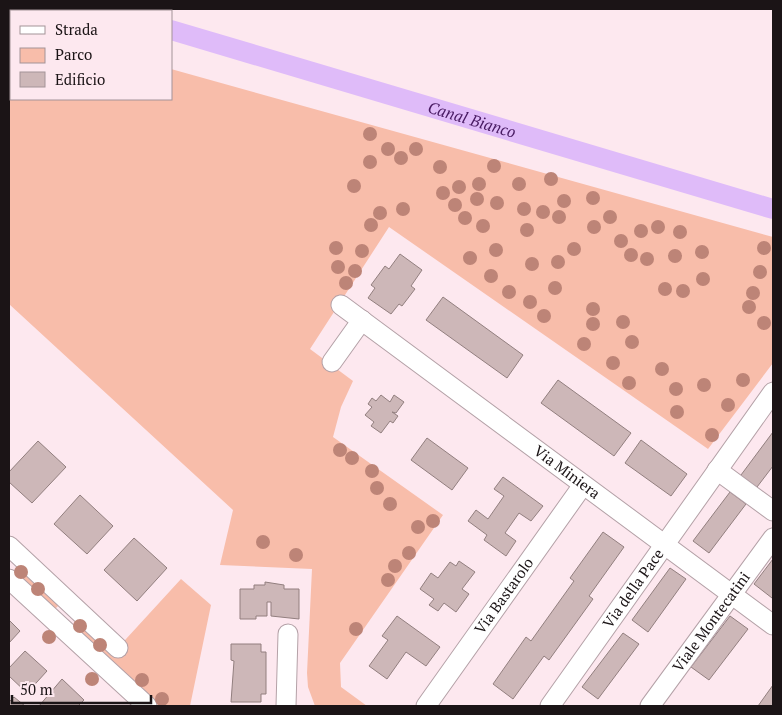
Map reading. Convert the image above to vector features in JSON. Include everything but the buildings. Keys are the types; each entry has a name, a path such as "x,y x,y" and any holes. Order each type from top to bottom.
{"street":[{"name":"Via Miniera","path":"341,305 773,625"},
{"path":"332,362 362,320"},
{"name":"Via della Pace","path":"550,706 717,470 771,399"},
{"path":"717,470 773,511"},
{"name":"Via Bastarolo","path":"426,706 583,485"},
{"name":"Viale Montecatini","path":"650,706 773,538"},
{"path":"11,553 76,608 118,648"},
{"path":"9,579 147,706"},
{"path":"59,625 76,608"},
{"path":"286,706 288,634"}],"green space":[{"path":"9,24 10,100 172,100 172,69 773,237 773,363 708,449 389,227 310,349 353,381 341,407 333,437 443,515 340,663 341,687 367,706 315,706 308,687 307,673 312,569 220,565 233,510 9,304"},
{"path":"21,564 62,602 54,610 13,573"},
{"path":"181,579 211,605 190,706 159,706 73,627 80,620 115,651"}],"waterway":[{"name":"Canal Bianco","path":"98,9 102,10"},
{"name":"Canal Bianco","path":"172,30 773,209"}]}
